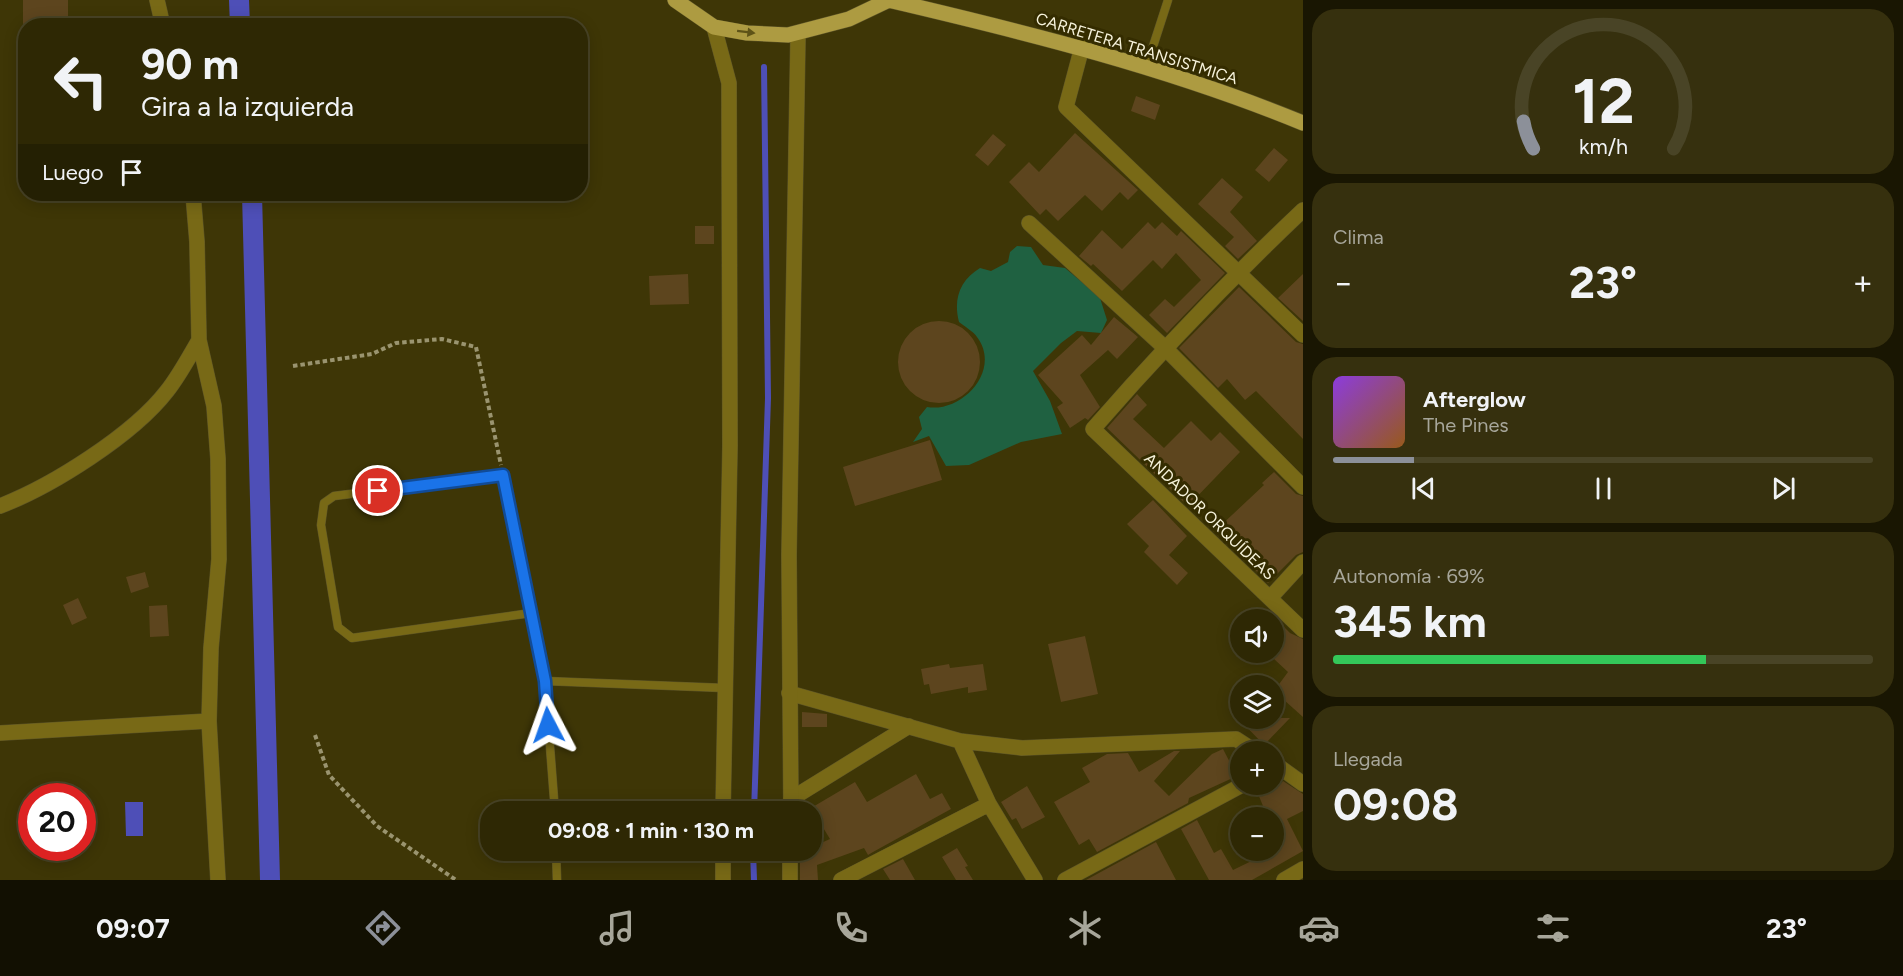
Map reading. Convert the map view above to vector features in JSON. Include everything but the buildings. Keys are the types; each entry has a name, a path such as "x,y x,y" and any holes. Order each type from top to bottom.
{"main road":[{"path":"675,0 714,27 747,33 798,34 849,19 889,0"},
{"name":"CARRETERA TRANSISTMICA","path":"889,0 1082,47 1248,101 1303,123"}],"street":[{"path":"157,0 161,18"},
{"path":"714,27 729,83 730,446 723,801"},
{"path":"791,801 789,693 798,34"},
{"path":"1082,47 1066,107 1303,334"},
{"path":"194,201 197,242 199,340 214,406 218,459 219,559 211,648 209,721 218,880"},
{"path":"1164,348 1238,271 1303,210"},
{"path":"1029,224 1164,348 1303,487"},
{"path":"0,506 86,459 131,429 167,391 199,340"},
{"name":"ANDADOR ORQUÍDEAS","path":"1164,348 1093,429 1303,630"},
{"path":"1270,598 1303,562"},
{"path":"789,693 960,741 1022,748 1236,739 1239,741"},
{"path":"0,733 209,721"},
{"path":"797,801 909,726"},
{"path":"960,741 989,804 1035,880"},
{"path":"1284,772 1303,784"},
{"path":"1065,880 1230,792"},
{"path":"841,880 989,804"},
{"path":"723,861 723,880"},
{"path":"790,861 790,880"},
{"path":"1284,880 1303,869"}],"lane":[{"path":"1146,68 1168,0"},
{"path":"531,613 352,638 338,627 321,525 324,503 334,496 503,475 545,681 554,801"},
{"path":"545,681 725,688"},
{"path":"556,861 557,880"}],"path":[{"path":"293,366 372,354 396,343 442,339 476,347 503,475"},
{"path":"315,735 329,775 377,826 456,880"}],"green space":[{"path":"1017,246 1031,247 1043,265 1065,268 1100,298 1107,320 1101,333 1077,331 1061,343 1033,371 1050,401 1062,434 1021,442 969,465 946,466 929,436 913,442 922,429 919,417 927,407 940,407 965,396 981,375 985,363 983,350 975,335 959,322 958,298 967,278 980,268 991,271 1008,262 1010,252"}],"shaded area":[{"path":"125,802 143,802 143,836 126,836"}],"waterway":[{"path":"239,0 240,18"},
{"path":"754,801 768,398 764,67"},
{"path":"252,201 270,880"},
{"path":"753,861 754,880"}],"route":[{"path":"378,491 503,475 545,681 548,725"}]}
